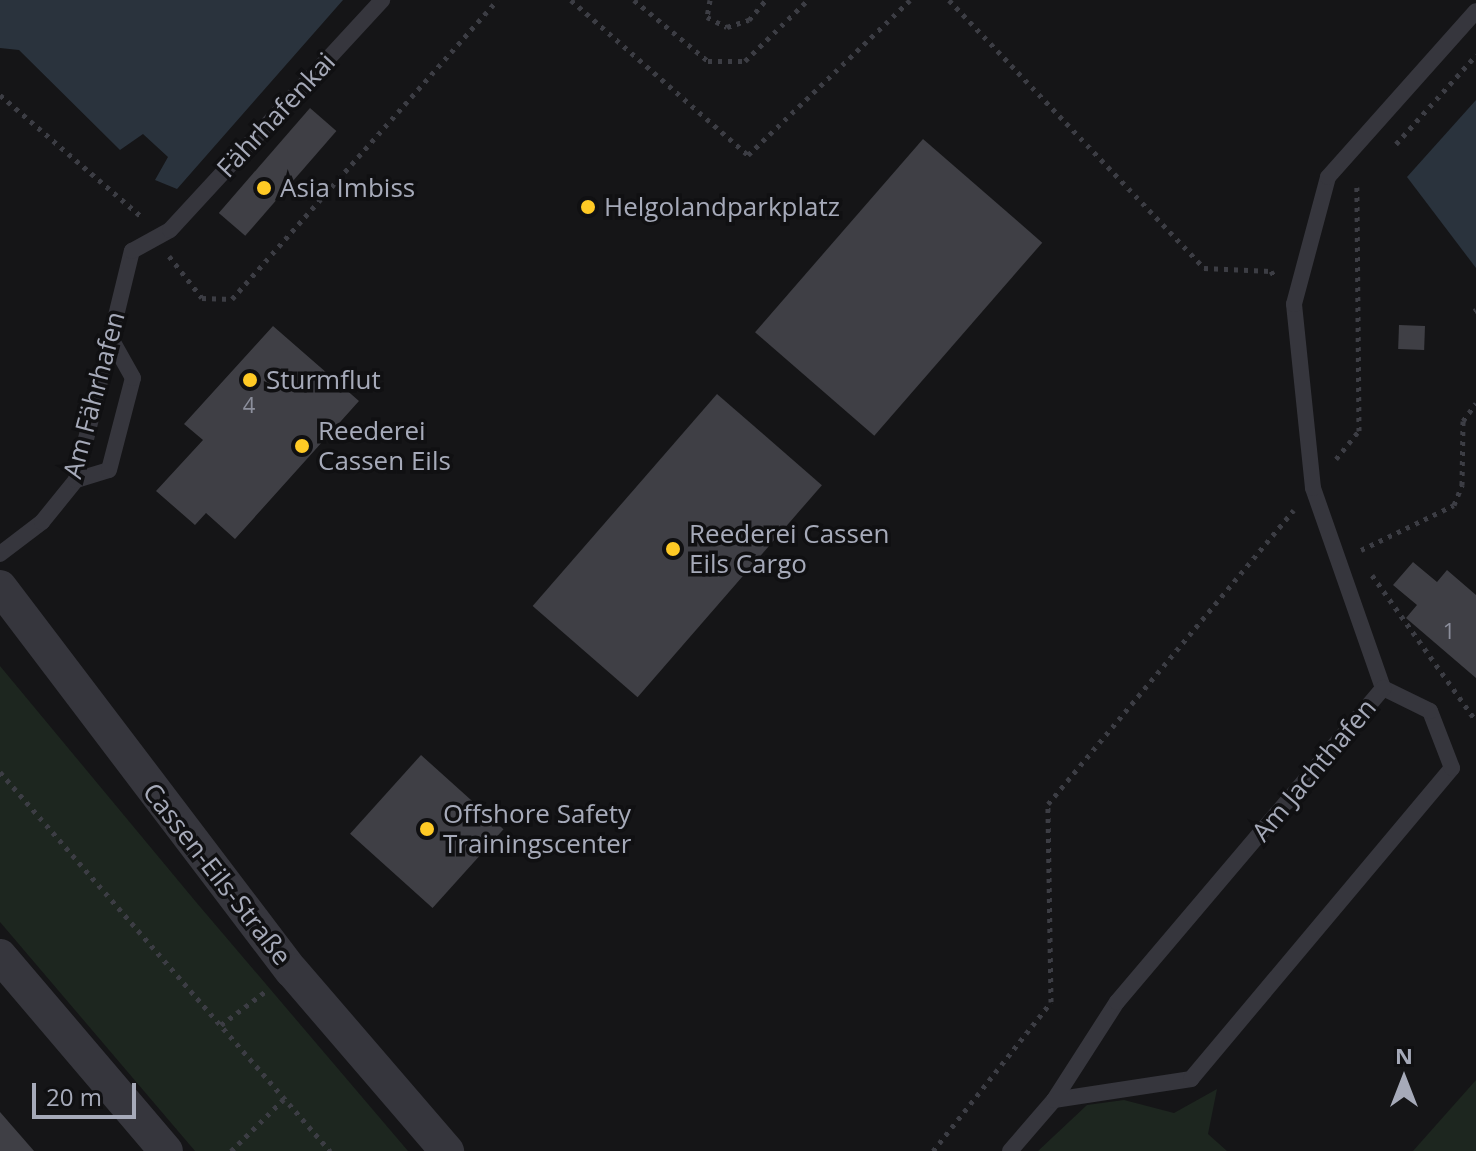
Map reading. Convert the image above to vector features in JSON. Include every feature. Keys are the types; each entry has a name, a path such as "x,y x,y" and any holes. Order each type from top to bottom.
{"street":[{"name":"Cassen-Eils-Straße","path":"0,587 292,971 447,1151"},
{"path":"0,956 154,1145"}],"lane":[{"name":"Fährhafenkai","path":"170,230 382,0"},
{"path":"1383,688 1313,488 1294,304 1328,177 1476,11"},
{"name":"Am Fährhafen","path":"0,554 42,522 76,480 132,251 170,230"},
{"path":"76,480 109,470 133,378 110,337"},
{"name":"Am Jachthafen","path":"1383,688 1430,711 1452,768 1191,1079 1054,1100 1117,1002 1383,688"},
{"path":"1010,1151 1054,1100"}],"path":[{"path":"0,95 140,212 154,238 202,298 232,299 497,0"},
{"path":"571,0 748,155 910,0"},
{"path":"634,0 708,61 745,61 808,0"},
{"path":"710,0 707,17 727,27 749,20 766,0"},
{"path":"949,0 1204,268 1271,271 1294,304"},
{"path":"1385,156 1476,55"},
{"path":"933,1151 1051,1002 1048,804 1359,431 1354,190 1364,179"},
{"path":"1338,560 1454,505 1462,485 1463,421 1476,403"},
{"path":"1347,539 1476,721"},
{"path":"0,772 330,1151"},
{"path":"221,1025 292,971"},
{"path":"231,1151 285,1098"}],"shaded area":[{"path":"0,0 343,0 177,189 155,180 168,157 143,134 120,150 19,50 0,48"},
{"path":"1476,100 1476,268 1407,177"},
{"path":"0,666 408,1151 195,1151 0,922"},
{"path":"1476,1080 1476,1151 1413,1151"},
{"path":"1217,1089 1208,1134 1227,1151 1038,1151 1087,1105 1124,1100 1174,1113"}],"pier":[{"path":"343,0 347,0 347,252 343,252"}],"building":[{"path":"310,108 336,131 245,236 219,213"},
{"path":"923,139 1042,243 874,436 755,332"},
{"path":"1399,325 1425,326 1424,350 1398,349"},
{"path":"273,326 359,401 235,539 206,513 195,525 156,491 203,440 184,424"},
{"name":"Reederei Cassen Eils Cargo","path":"717,394 822,485 638,697 533,606"},
{"path":"1413,562 1437,582 1447,570 1476,595 1476,678 1406,618 1417,605 1393,585"},
{"path":"421,755 503,829 433,908 350,834"},
{"path":"0,1112 34,1151 0,1151"}],"place":[{"name":"Asia Imbiss","path":"264,188"},
{"name":"Helgolandparkplatz","path":"588,207"},
{"name":"Sturmflut","path":"250,380"},
{"name":"Reederei Cassen Eils","path":"302,446"},
{"name":"Reederei Cassen Eils Cargo","path":"673,549"},
{"name":"Offshore Safety Trainingscenter","path":"427,829"}]}
